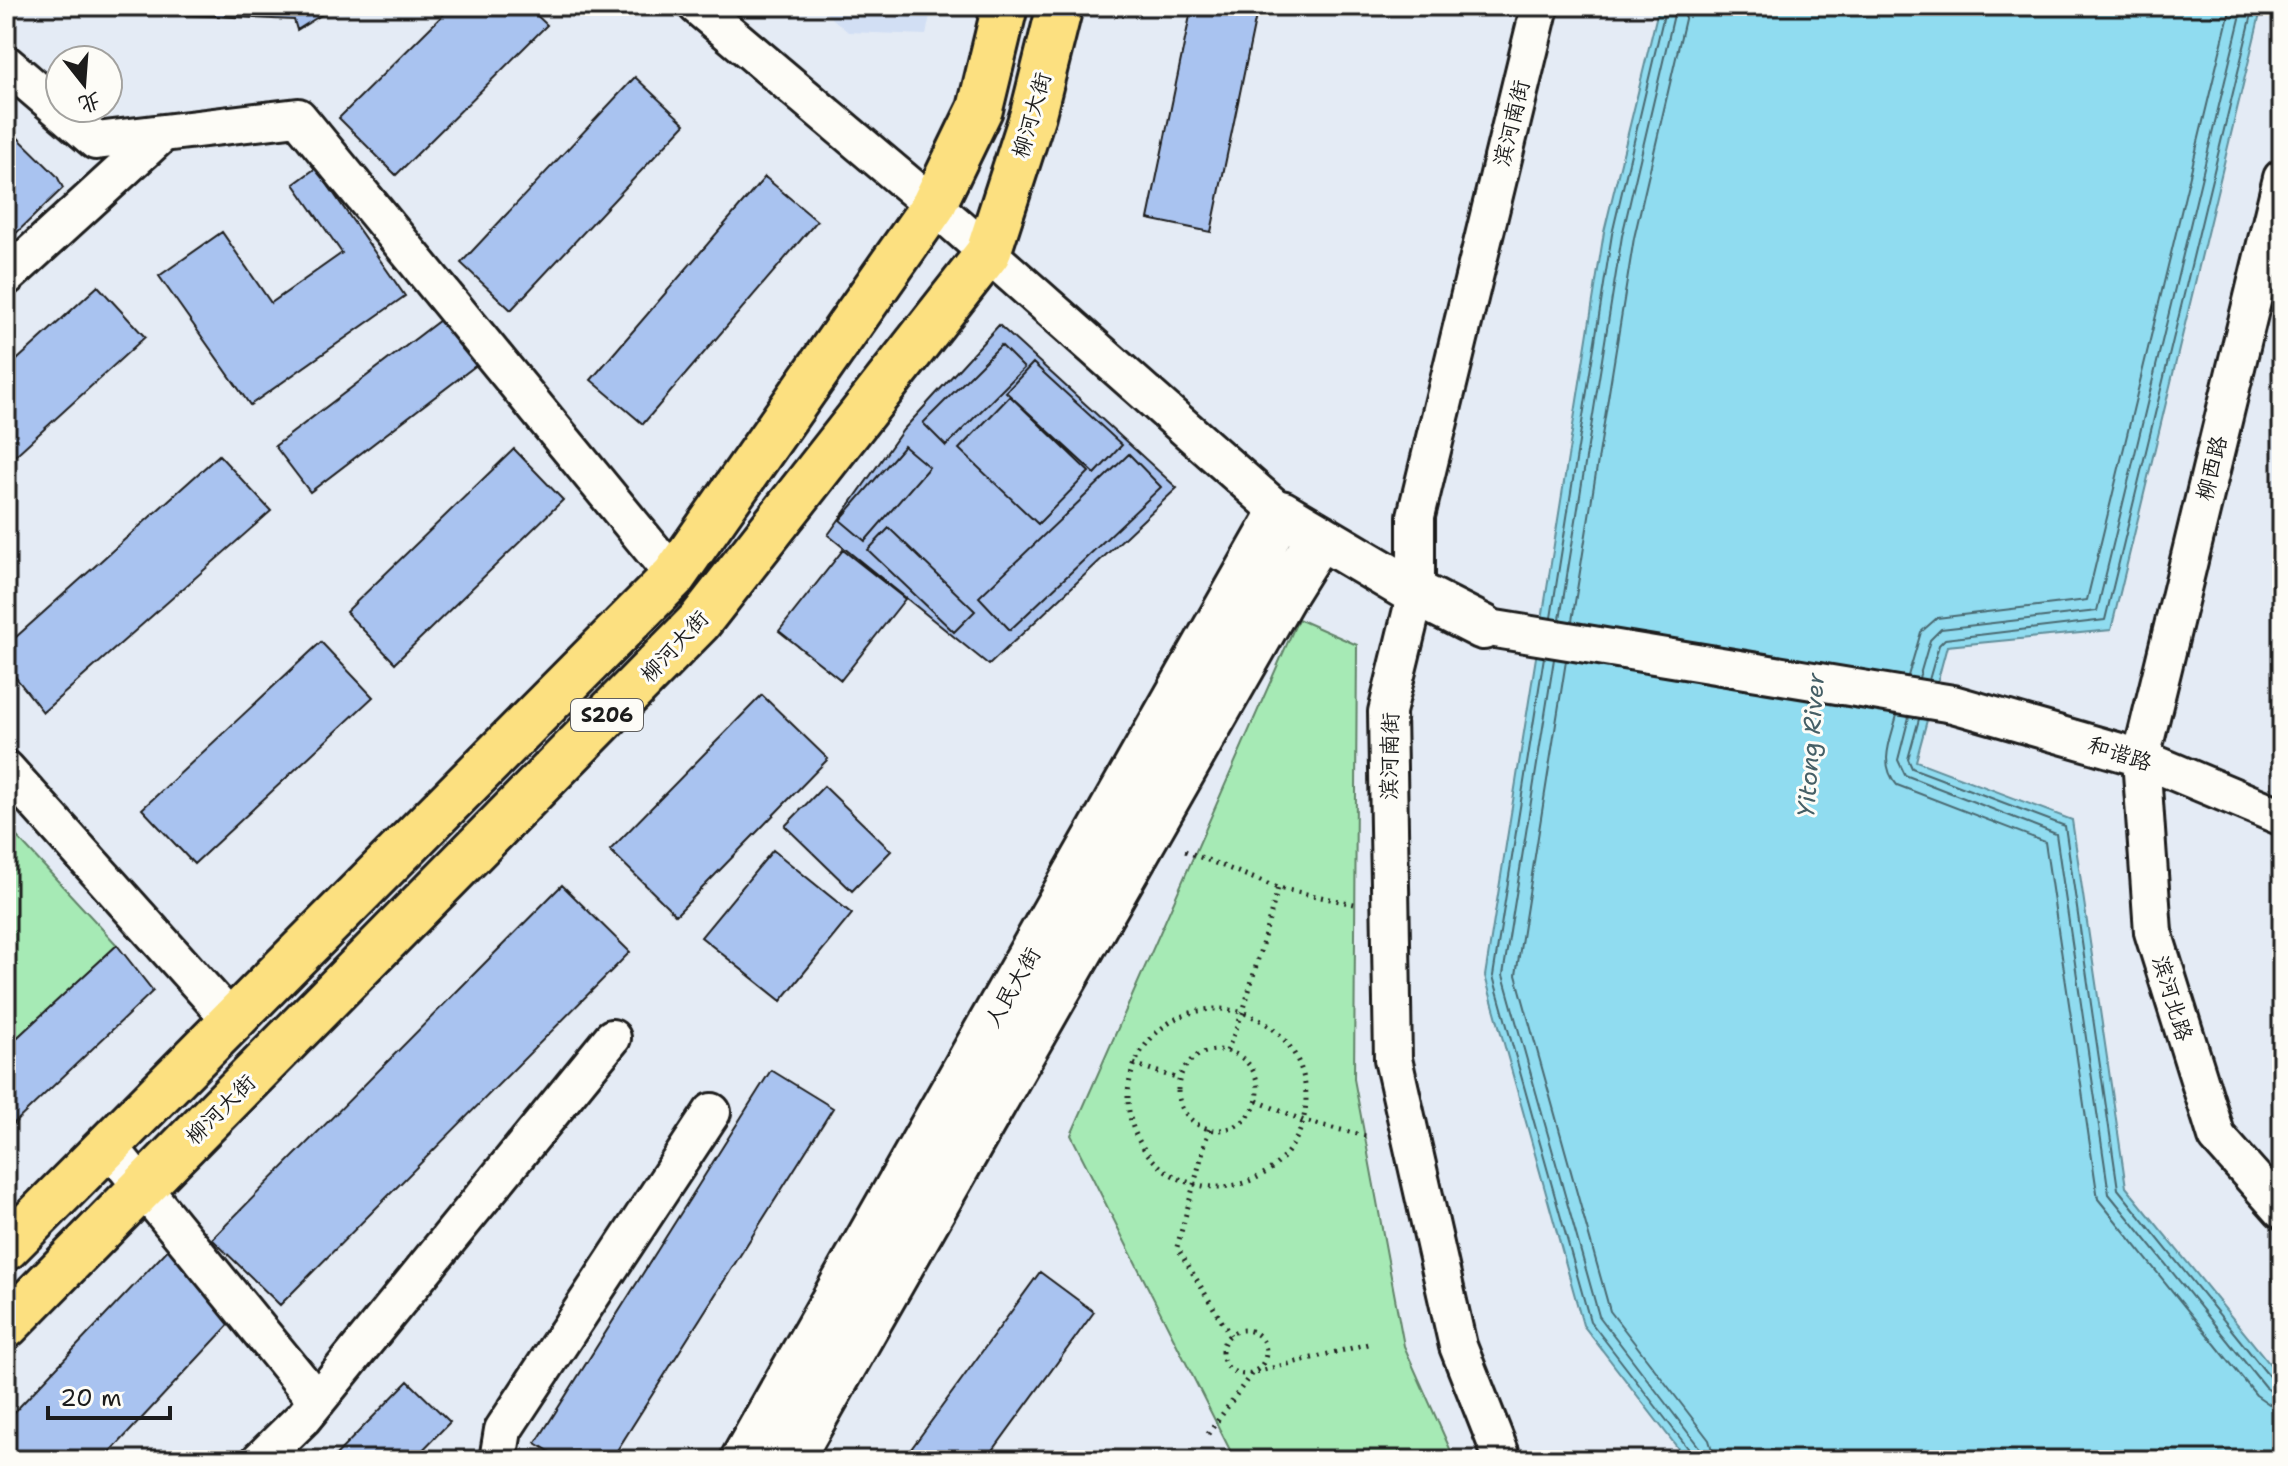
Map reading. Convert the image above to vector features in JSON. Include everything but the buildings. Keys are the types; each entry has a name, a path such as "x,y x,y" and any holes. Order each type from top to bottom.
{"main road":[{"name":"S206","path":"6,1248 674,576 933,206 980,109 1005,6"},
{"name":"柳河大街","path":"6,1326 699,622 988,253 1033,114 1060,6"}],"street":[{"path":"697,6 988,253 1281,513 1416,593 1483,627"},
{"name":"滨河南街","path":"1503,1460 1458,1346 1393,1059 1387,712 1416,593 1416,516 1540,6"},
{"path":"6,64 96,141 298,117 674,576"},
{"path":"6,277 163,133"},
{"name":"柳西路","path":"2141,758 2280,196"},
{"name":"人民大街","path":"743,1460 1281,513"},
{"name":"人民大街","path":"790,1460 1285,592 1320,536"},
{"name":"和谐路","path":"1483,627 1953,704 2141,758 2282,817"},
{"name":"滨河北路","path":"2141,758 2153,932 2157,947 2217,1137 2282,1210"},
{"path":"6,769 232,1021"},
{"path":"260,1460 317,1401 612,1038"},
{"path":"498,1460 503,1430 712,1112"},
{"path":"108,1145 317,1401"}],"path":[{"path":"1148,836 1278,888 1390,911"},
{"path":"1227,1051 1243,1012 1278,888"},
{"path":"1220,1008 1243,1012 1264,1021 1282,1036 1296,1054 1304,1075 1307,1098 1304,1121 1295,1143 1281,1161 1261,1175 1240,1185 1217,1188 1193,1184 1172,1175 1153,1161 1138,1142 1130,1120 1127,1096 1134,1064 1155,1033 1174,1019 1196,1011 1220,1008"},
{"path":"1207,1051 1227,1051 1246,1060 1258,1079 1257,1101 1247,1118 1229,1129 1209,1129 1190,1120 1184,1110 1179,1101 1179,1079 1189,1062 1198,1056 1207,1051"},
{"path":"1134,1064 1179,1079"},
{"path":"1257,1101 1304,1121 1412,1147"},
{"path":"1209,1129 1177,1247 1230,1335"},
{"path":"1208,1434 1252,1373 1262,1365 1266,1353 1263,1342 1254,1333 1242,1330 1230,1335 1224,1343 1224,1363 1232,1371 1242,1374 1252,1373 1368,1344"}],"shaded area":[{"path":"818,6 932,6 926,35 848,32"}],"green space":[{"path":"1298,619 1357,645 1354,1079 1404,1346 1455,1460 1235,1460 1071,1135"},
{"path":"6,825 117,945 6,1048"}],"water":[{"name":"Yitong River","path":"1659,6 2262,6 2111,630 1947,646 1916,761 2072,820 2126,1187 2282,1379 2282,1460 1687,1460 1583,1325 1485,976 1604,232"}]}
